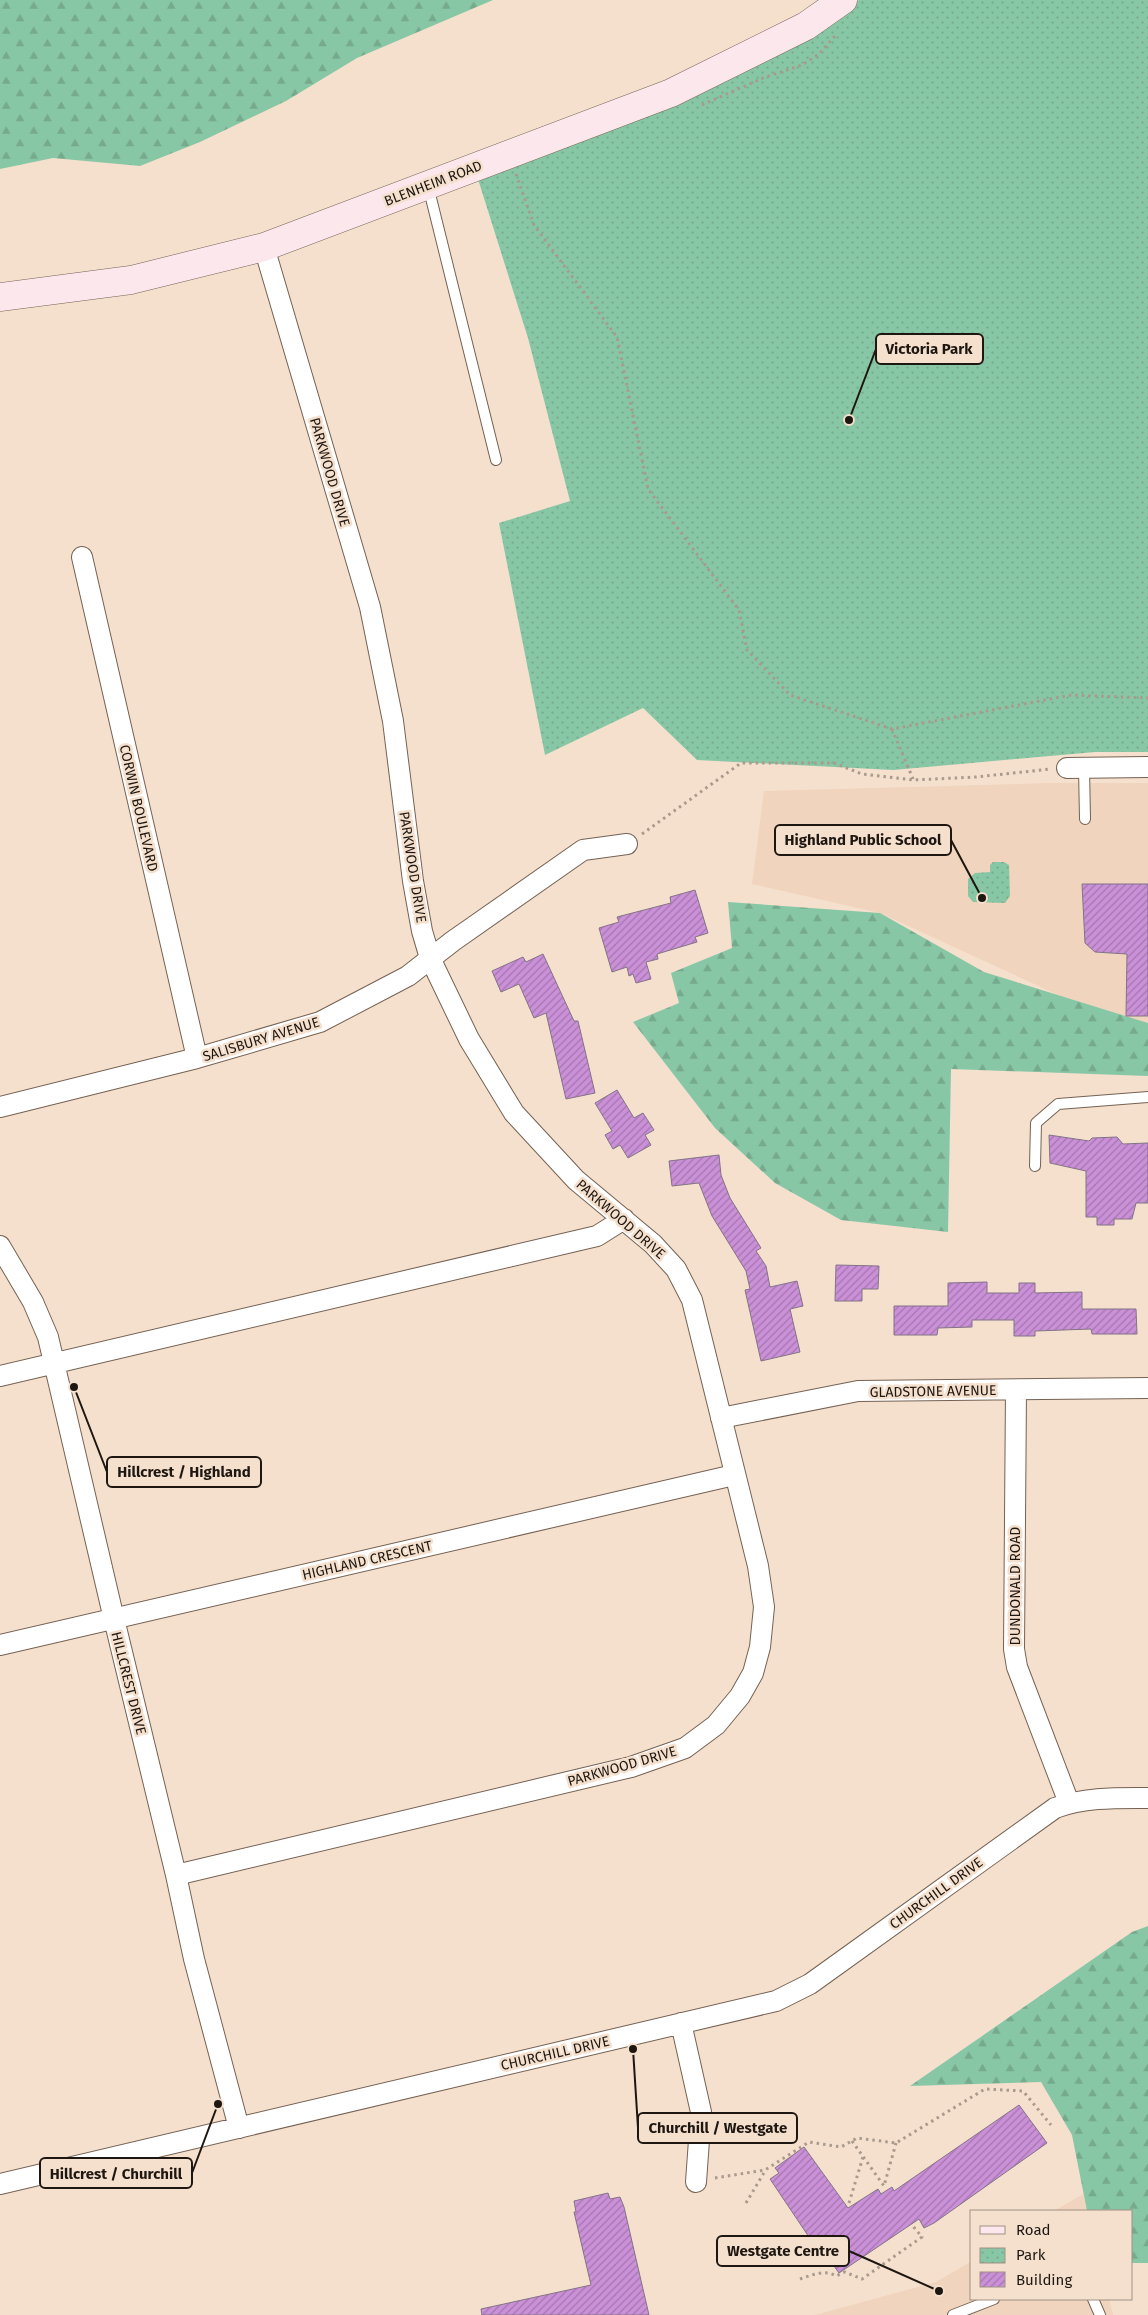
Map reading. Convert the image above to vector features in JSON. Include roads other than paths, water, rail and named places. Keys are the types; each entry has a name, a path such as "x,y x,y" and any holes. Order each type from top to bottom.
{"main road":[{"name":"BLENHEIM ROAD","path":"0,297 130,280 264,247 671,93 806,26 836,2"}],"street":[{"name":"PARKWOOD DRIVE","path":"176,1875 621,1769 685,1748 716,1724 740,1696 753,1673 760,1648 764,1607 760,1582 692,1300 676,1269 653,1244 576,1180 514,1113 469,1039 430,958 422,931 413,881 393,722 370,606 264,247"},
{"name":"CORWIN BOULEVARD","path":"82,557 196,1058"},
{"path":"1076,768 1148,767"},
{"name":"SALISBURY AVENUE","path":"0,1107 196,1058 320,1022 408,976 430,958 583,850 627,844"},
{"path":"0,1376 597,1236 624,1219"},
{"name":"HILLCREST DRIVE","path":"0,1246 43,1321 176,1875 194,1959 239,2128"},
{"name":"GLADSTONE AVENUE","path":"721,1418 858,1392 1148,1388"},
{"name":"DUNDONALD ROAD","path":"1016,1390 1014,1649 1017,1667 1069,1803"},
{"name":"HIGHLAND CRESCENT","path":"0,1645 734,1475"},
{"name":"CHURCHILL DRIVE","path":"0,2184 680,2023 760,2006 791,1994 810,1984 1055,1808 1069,1803 1106,1798 1148,1798"},
{"path":"680,2023 701,2112 696,2182"}],"lane":[{"path":"428,186 496,460"},
{"path":"1076,768 1085,819"},
{"path":"1035,1166 1036,1123 1058,1104 1148,1097"},
{"path":"953,2315 991,2300"},
{"path":"1093,2300 1100,2315"}],"place":[{"name":"Victoria Park","path":"849,420"},
{"name":"Highland Public School","path":"982,898"},
{"name":"Hillcrest / Highland","path":"74,1387"},
{"name":"Churchill / Westgate","path":"633,2049"},
{"name":"Hillcrest / Churchill","path":"218,2104"},
{"name":"Westgate Centre","path":"939,2291"}]}
